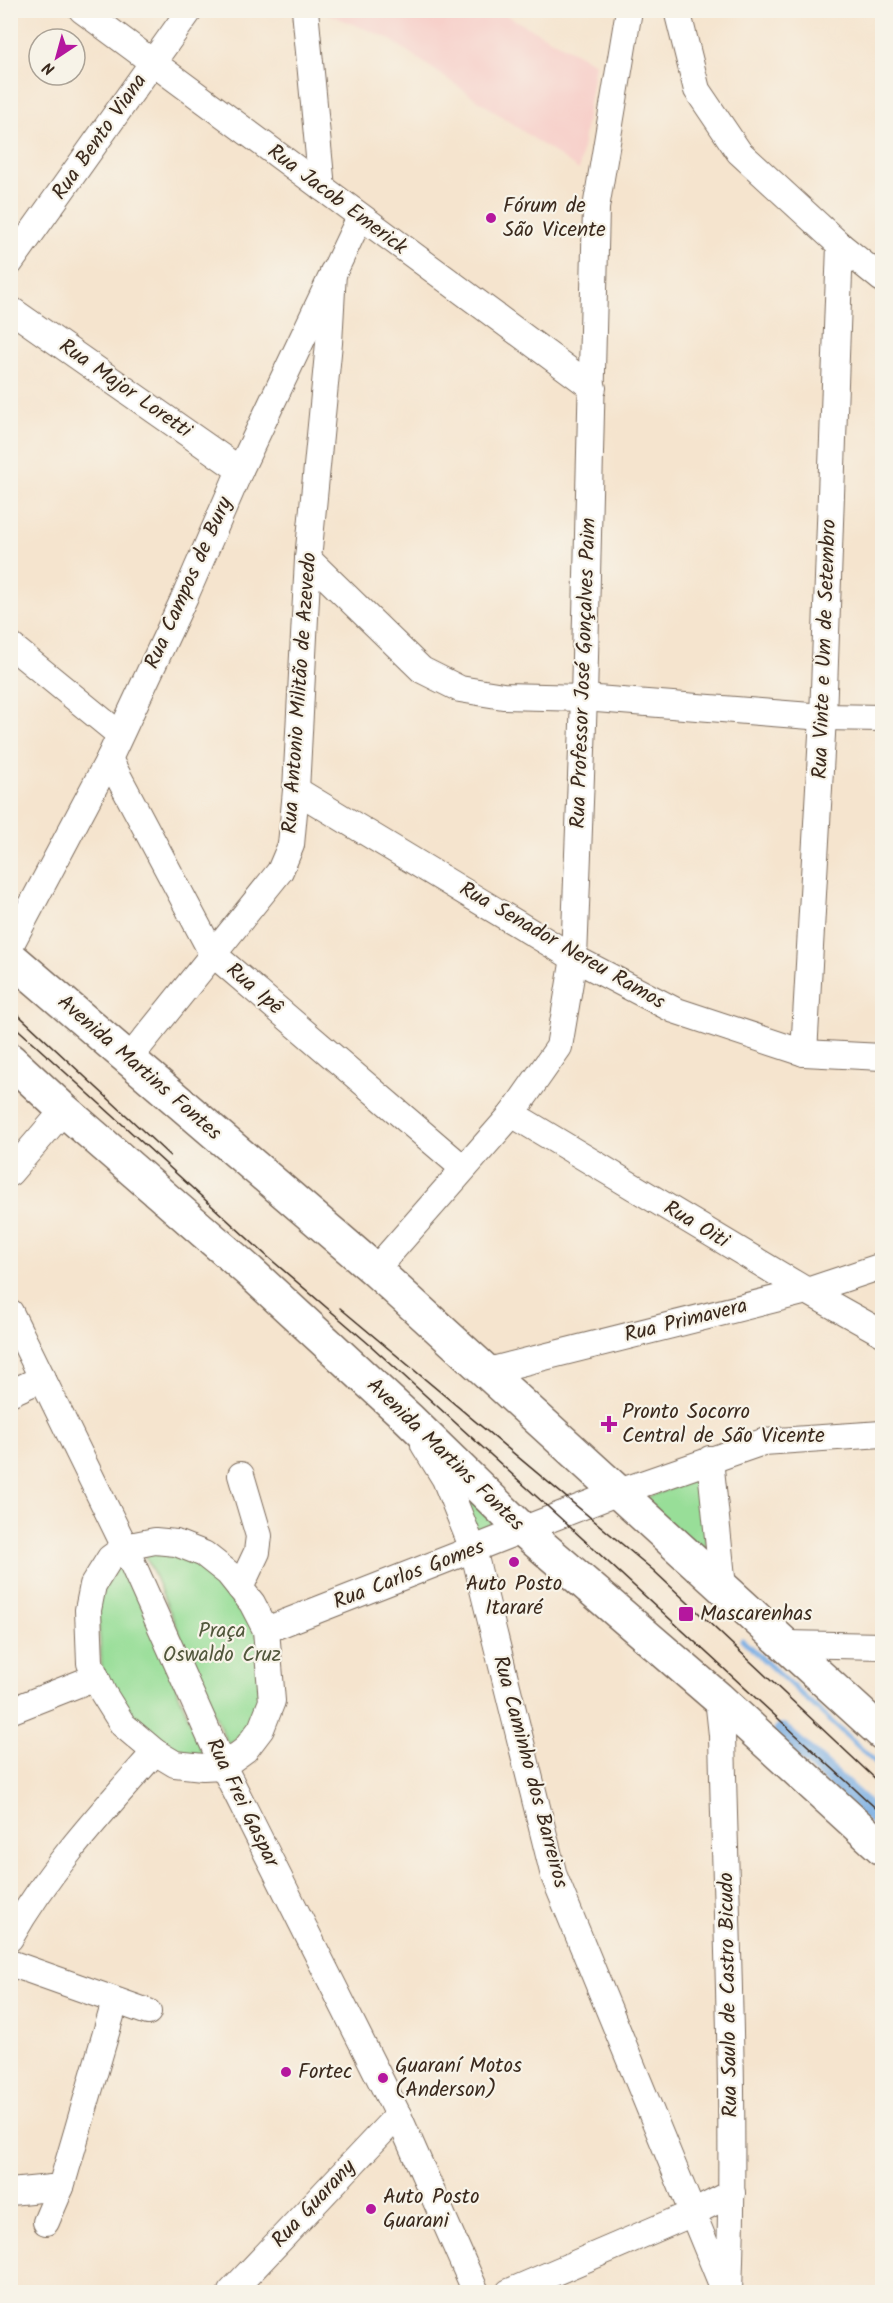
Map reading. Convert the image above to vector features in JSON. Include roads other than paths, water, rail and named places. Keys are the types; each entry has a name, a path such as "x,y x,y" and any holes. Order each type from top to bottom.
{"main road":[{"name":"Avenida Martins Fontes","path":"10,957 375,1270 882,1733"},
{"name":"Avenida Martins Fontes","path":"10,1060 250,1272 408,1418 523,1530 718,1698 882,1848"}],"street":[{"name":"Rua Jacob Emerick","path":"82,10 592,388"},
{"name":"Rua Bento Viana","path":"10,262 190,10"},
{"path":"305,10 322,188"},
{"name":"Rua Professor José Gonçalves Paim","path":"375,1270 512,1114 559,1047 574,958 584,698 596,208 629,10"},
{"path":"677,10 697,90 739,152 840,245 882,279"},
{"name":"Rua Campos de Bury","path":"10,946 109,759 188,592 240,470 360,217"},
{"name":"Rua Vinte e Um de Setembro","path":"804,1053 823,717 840,245"},
{"name":"Rua Antonio Militão de Azevedo","path":"128,1060 212,952 280,871 291,845 309,559 329,343 333,272"},
{"name":"Rua Major Loretti","path":"10,309 240,470"},
{"path":"309,559 422,670 460,689 504,696 584,698 823,717 882,718"},
{"path":"10,645 119,734"},
{"name":"Rua Ipê","path":"109,759 212,952 463,1168"},
{"name":"Rua Senador Nereu Ramos","path":"296,790 574,958 674,1010 804,1053 882,1058"},
{"path":"10,1173 64,1110"},
{"name":"Rua Oiti","path":"512,1114 807,1291 882,1333"},
{"name":"Rua Primavera","path":"488,1371 807,1291 882,1266"},
{"name":"Rua Frei Gaspar","path":"10,1312 125,1547 223,1766 398,2115 476,2292"},
{"path":"10,1394 43,1378"},
{"name":"Rua Caminho dos Barreiros","path":"408,1418 445,1479 473,1550 554,1876 727,2292"},
{"name":"Rua Carlos Gomes","path":"266,1630 619,1492 763,1442 882,1434"},
{"path":"710,1459 723,1587"},
{"path":"240,1588 257,1552 259,1536 241,1475"},
{"path":"155,1541 176,1542 204,1554 228,1574 240,1588 252,1603 266,1630 272,1701 261,1729 245,1750 223,1766 203,1767 175,1764 155,1752 123,1725 103,1693 90,1663 88,1610 93,1585 110,1558 125,1547 155,1541"},
{"path":"786,1644 882,1646"},
{"path":"10,1711 96,1677"},
{"name":"Rua Saulo de Castro Bicudo","path":"718,1698 722,1735 732,2070 732,2193 727,2292"},
{"path":"10,1938 57,1867 96,1818 155,1752"},
{"path":"10,1963 148,2012"},
{"path":"46,2222 61,2187 115,2002"},
{"name":"Rua Guarany","path":"231,2292 398,2115"},
{"path":"10,2192 61,2187"},
{"path":"508,2292 693,2213 732,2193"}],"waterway":[{"path":"742,1640 882,1768"},
{"path":"782,1732 882,1823"}],"tram line":[{"path":"10,1007 170,1156"},
{"path":"10,1022 268,1257 370,1345 882,1814"},
{"path":"340,1308 653,1570 882,1785"}],"place":[{"name":"Fórum de São Vicente","path":"491,218"},
{"name":"Pronto Socorro Central de São Vicente","path":"609,1424"},
{"name":"Auto Posto Itararé","path":"514,1562"},
{"name":"Mascarenhas","path":"686,1614"},
{"name":"Fortec","path":"286,2072"},
{"name":"Guaraní Motos (Anderson)","path":"383,2078"},
{"name":"Auto Posto Guarani","path":"371,2209"}],"park label":[{"name":"Praça Oswaldo Cruz","path":"222,1643"}]}
